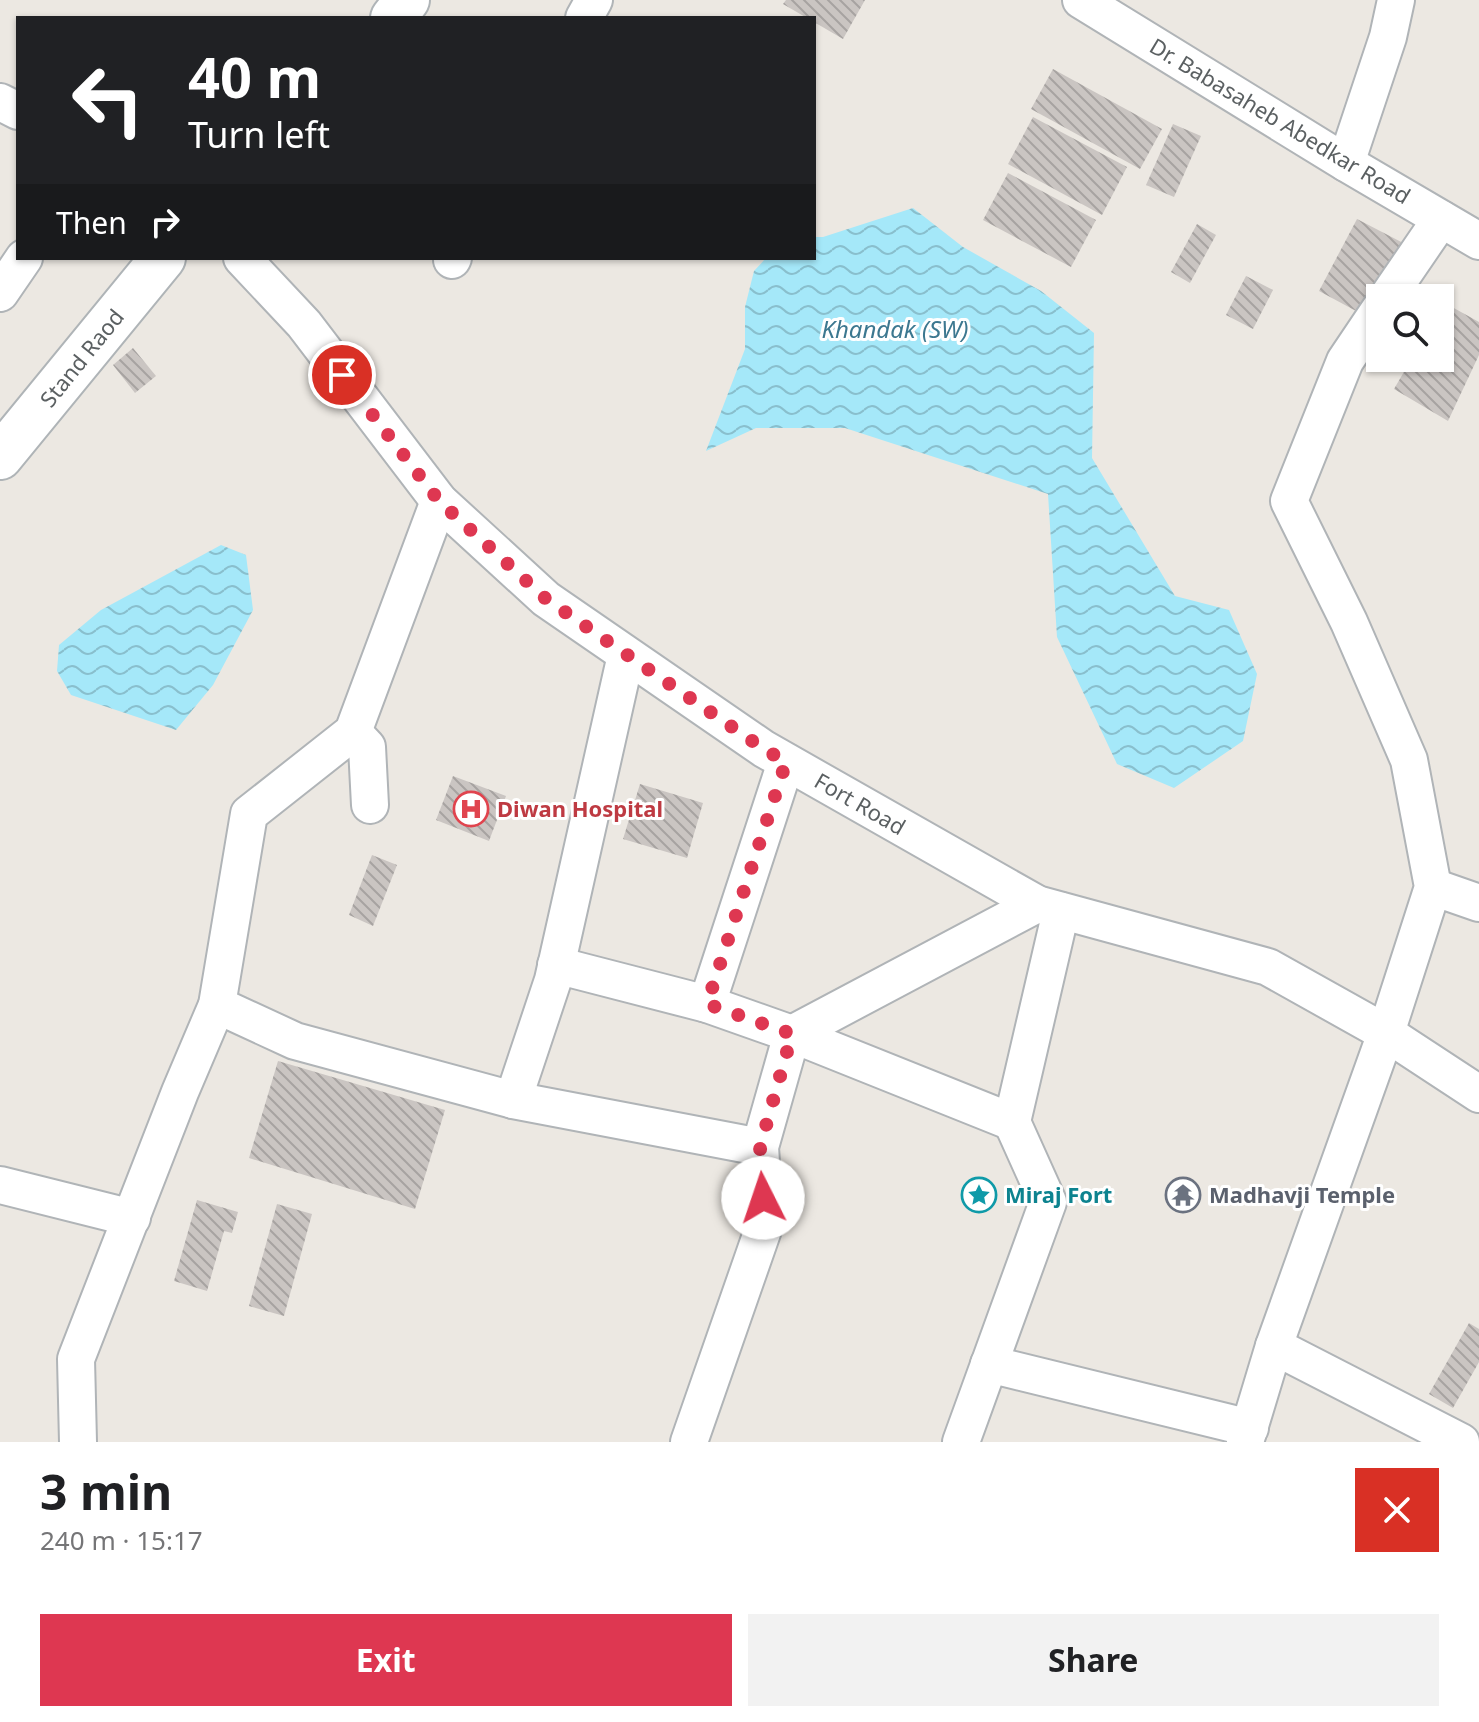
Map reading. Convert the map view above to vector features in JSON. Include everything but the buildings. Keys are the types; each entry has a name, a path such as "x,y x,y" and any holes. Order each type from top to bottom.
{"street":[{"name":"Dr. Babasaheb Abedkar Road","path":"1081,0 1479,241"},
{"path":"1346,163 1388,37 1396,0"},
{"path":"1397,284 1441,219"},
{"path":"0,293 23,260"},
{"name":"Stand Raod","path":"0,457 161,260"},
{"name":"Fort Road","path":"244,260 304,324 439,501 546,599 764,749 1049,908 1268,967 1386,1033 1479,1094"},
{"path":"989,1364 1248,1435 1274,1346 1386,1033 1433,887 1409,760 1349,622 1289,501 1345,361 1366,330"},
{"path":"78,1442 76,1359 217,1005 249,814 353,732 439,501"},
{"path":"513,1100 556,965 626,655"},
{"path":"353,732 367,747 370,805"},
{"path":"707,1004 786,762"},
{"path":"1433,887 1479,903"},
{"path":"689,1442 765,1224 760,1147 792,1034 1049,908"},
{"path":"961,1442 1048,1202 1012,1122 1049,908"},
{"path":"556,965 707,1004 792,1034 1012,1122"},
{"path":"217,1005 295,1041 513,1100 760,1147"},
{"path":"0,1185 132,1218"},
{"path":"1274,1346 1461,1442"}],"water":[{"name":"Khandak (SW)","path":"913,208 963,247 1041,291 1094,333 1092,458 1175,596 1229,610 1257,674 1243,741 1174,788 1117,764 1057,637 1048,494 845,428 756,428 706,451 745,349 745,307 754,271 764,260 816,260 816,237"},
{"path":"221,545 246,555 253,610 213,685 176,730 71,695 57,671 59,645 101,610"}],"place":[{"name":"Diwan Hospital","path":"471,809"},
{"name":"Miraj Fort","path":"979,1195"},
{"name":"Madhavji Temple","path":"1183,1195"}],"route":[{"path":"342,375 439,501 546,599 786,762 707,1004 792,1034 760,1147 763,1198"}]}
